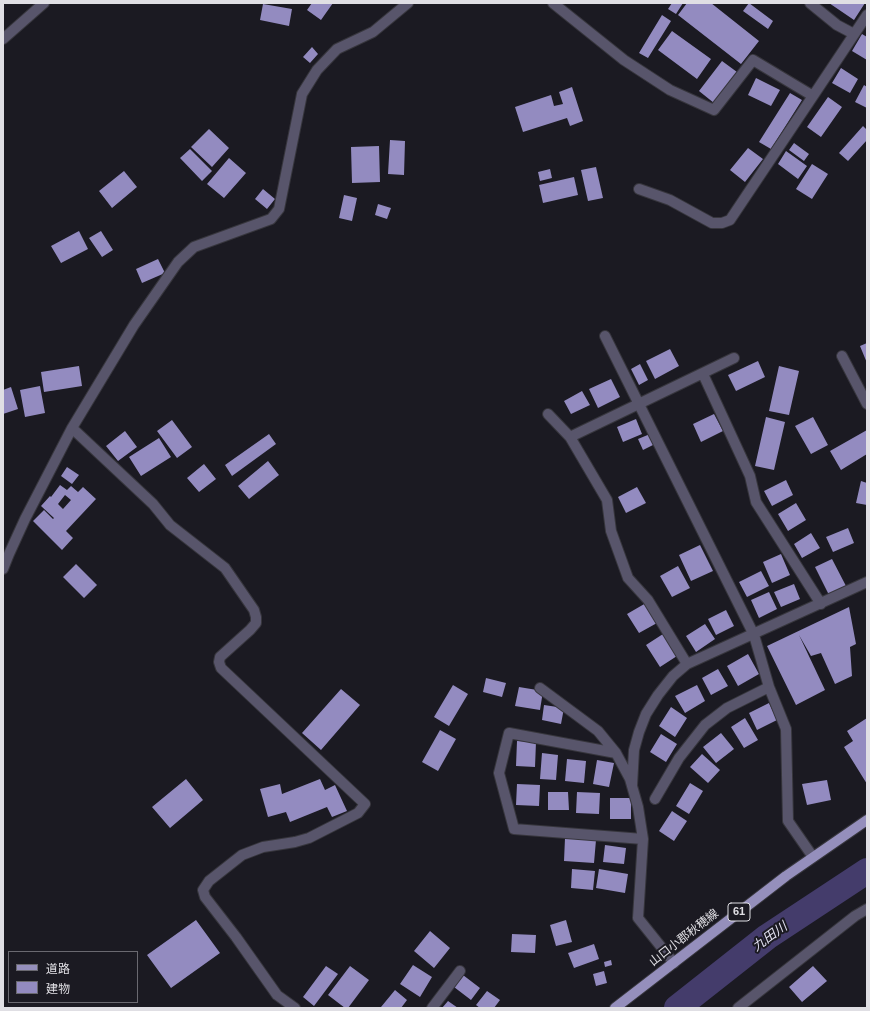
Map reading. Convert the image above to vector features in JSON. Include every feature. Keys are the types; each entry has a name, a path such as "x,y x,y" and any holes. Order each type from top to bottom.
{"main road":[{"name":"山口小郡秋穂線","path":"615,1008 786,876 813,857 865,825"}],"street":[{"path":"3,39 44,3"},
{"path":"3,569 25,519 72,428 134,325 178,262 194,247 272,218 279,209 302,94 317,70 337,49 373,32 408,3"},
{"path":"553,3 624,60 670,90 714,110 753,60 813,96"},
{"path":"810,3 837,25 854,34"},
{"path":"639,189 670,200 712,223 722,223 730,220 854,34 865,21"},
{"path":"605,336 754,635 769,687 786,729 788,821 813,857"},
{"path":"842,356 867,404"},
{"path":"570,437 734,358"},
{"path":"703,374 750,476 756,502 821,604"},
{"path":"548,414 570,437 607,500 611,531 628,578 648,600 687,664"},
{"path":"72,428 153,504 170,525 225,568 254,610 256,623 220,657 220,668 365,804 358,813 309,838 295,842 263,847 242,855 208,881 204,890 205,897 236,937 277,995 295,1008"},
{"path":"632,786 634,750 639,732 646,714 658,695 673,676 687,664 754,635 867,582"},
{"path":"655,799 679,758 705,725 727,708 769,687"},
{"path":"540,688 598,730 616,754 630,779 638,807 642,839 638,918 674,963"},
{"path":"616,754 509,733 499,774 514,829 642,839"},
{"path":"738,1008 855,916 867,909"},
{"path":"432,1008 460,971"}],"building":[{"path":"312,3 333,3 321,20 307,10"},
{"path":"672,3 683,3 676,14 668,9"},
{"path":"687,3 711,3 759,41 741,64 678,15"},
{"path":"749,3 773,21 768,29 743,11"},
{"path":"829,3 865,3 854,20"},
{"path":"263,4 292,9 289,26 260,20"},
{"path":"662,15 671,21 648,58 639,53"},
{"path":"672,31 711,59 697,79 658,50"},
{"path":"862,34 867,37 867,60 852,51"},
{"path":"312,47 318,54 310,63 303,57"},
{"path":"722,61 737,72 714,103 699,91"},
{"path":"841,68 858,79 850,93 832,83"},
{"path":"756,78 780,90 771,106 748,95"},
{"path":"864,85 867,87 867,108 855,102"},
{"path":"572,87 583,121 570,126 567,118 523,132 515,107 551,95 554,106 563,104 559,92"},
{"path":"790,93 802,100 771,149 759,142"},
{"path":"828,97 842,107 821,137 807,127"},
{"path":"863,126 867,130 867,140 848,161 839,153"},
{"path":"209,129 229,148 212,167 191,147"},
{"path":"390,140 405,141 404,175 388,174"},
{"path":"794,143 809,154 804,161 789,150"},
{"path":"379,146 380,182 352,183 351,147"},
{"path":"748,148 763,159 745,182 730,170"},
{"path":"190,149 212,171 202,181 180,158"},
{"path":"786,151 807,166 798,179 778,164"},
{"path":"229,158 246,173 224,198 207,184"},
{"path":"812,164 828,174 812,199 796,189"},
{"path":"596,167 603,198 588,201 581,170"},
{"path":"550,169 552,178 540,181 538,172"},
{"path":"124,171 137,187 112,208 99,191"},
{"path":"574,177 578,195 543,203 539,185"},
{"path":"263,189 275,199 267,209 255,199"},
{"path":"344,195 357,198 352,221 339,218"},
{"path":"378,204 391,208 387,219 375,215"},
{"path":"79,231 88,249 61,263 51,246"},
{"path":"101,231 113,250 102,257 89,238"},
{"path":"158,259 165,273 142,283 136,269"},
{"path":"867,343 867,363 860,346"},
{"path":"670,349 679,366 655,379 646,361"},
{"path":"758,361 765,377 736,391 728,375"},
{"path":"640,364 648,380 639,385 631,369"},
{"path":"79,366 82,386 44,392 41,372"},
{"path":"779,366 799,371 789,415 769,411"},
{"path":"611,379 620,397 598,408 589,389"},
{"path":"40,386 45,413 25,417 20,390"},
{"path":"11,387 18,409 3,414 3,390"},
{"path":"582,391 590,405 571,414 564,401"},
{"path":"714,414 723,431 701,442 693,424"},
{"path":"766,417 785,422 774,470 755,466"},
{"path":"813,417 828,445 811,454 795,426"},
{"path":"636,419 642,434 623,442 617,427"},
{"path":"172,420 192,447 177,458 157,431"},
{"path":"867,430 867,454 841,470 830,451"},
{"path":"125,431 137,447 118,461 106,446"},
{"path":"269,434 276,444 232,476 225,465"},
{"path":"650,434 655,444 643,450 638,439"},
{"path":"159,438 171,457 141,476 129,457"},
{"path":"268,461 279,475 249,499 238,486"},
{"path":"204,464 216,479 199,492 187,478"},
{"path":"67,467 79,475 72,484 61,476"},
{"path":"786,480 793,495 772,506 764,491"},
{"path":"861,481 867,483 867,505 856,503"},
{"path":"60,485 67,490 71,486 78,492 83,487 96,499 66,531 73,538 62,550 33,521 44,510 53,519 54,518 41,506 50,496 51,497","holes":["65,495 71,500 63,509 58,504"]},
{"path":"637,487 646,503 626,513 618,497"},
{"path":"796,503 806,520 788,531 778,514"},
{"path":"848,528 854,543 833,552 826,537"},
{"path":"811,533 820,548 802,558 794,544"},
{"path":"700,545 713,571 691,581 679,555"},
{"path":"781,554 790,575 772,583 763,562"},
{"path":"832,559 846,586 829,595 815,567"},
{"path":"76,564 97,585 84,598 63,577"},
{"path":"678,566 690,588 672,597 660,576"},
{"path":"761,571 769,586 747,597 739,582"},
{"path":"794,584 800,599 781,607 774,592"},
{"path":"769,592 777,609 759,618 751,600"},
{"path":"646,603 657,623 639,633 627,614"},
{"path":"849,607 856,644 850,647 852,676 835,684 821,653 811,656 799,635 825,690 796,705 767,646"},
{"path":"726,610 734,626 716,635 708,619"},
{"path":"705,624 715,639 696,652 686,636"},
{"path":"663,634 677,656 660,667 646,645"},
{"path":"748,654 759,674 738,686 727,666"},
{"path":"718,669 728,686 711,695 702,678"},
{"path":"486,678 506,683 502,697 483,692"},
{"path":"453,685 468,694 449,726 434,717"},
{"path":"697,685 705,701 685,713 675,696"},
{"path":"519,687 543,691 540,710 515,706"},
{"path":"341,689 360,705 321,750 302,733"},
{"path":"769,703 777,720 757,730 749,713"},
{"path":"544,705 564,708 561,724 542,720"},
{"path":"671,707 687,718 675,737 659,726"},
{"path":"745,718 758,740 744,748 731,727"},
{"path":"867,718 867,784 844,747 853,741 847,731"},
{"path":"440,730 456,739 438,771 422,762"},
{"path":"721,733 734,749 716,763 703,747"},
{"path":"661,734 677,744 666,762 650,752"},
{"path":"517,741 536,742 535,767 516,766"},
{"path":"542,753 558,755 556,780 540,779"},
{"path":"702,754 720,770 708,783 690,767"},
{"path":"567,759 586,761 584,783 565,781"},
{"path":"597,760 614,763 609,787 593,784"},
{"path":"186,779 203,800 170,828 152,807"},
{"path":"320,779 325,790 335,785 347,811 332,817 327,807 290,822 286,812 268,817 260,789 280,784 282,794"},
{"path":"827,780 831,800 807,805 802,784"},
{"path":"690,783 703,791 689,814 676,806"},
{"path":"517,784 540,785 539,806 516,805"},
{"path":"548,792 568,792 569,810 548,810"},
{"path":"577,792 600,793 599,814 576,813"},
{"path":"610,798 631,798 631,819 610,819"},
{"path":"672,811 687,821 674,841 659,831"},
{"path":"565,838 596,840 594,863 564,861"},
{"path":"605,845 626,848 624,864 603,862"},
{"path":"572,869 595,871 593,890 571,888"},
{"path":"599,869 628,874 625,893 596,888"},
{"path":"196,920 220,953 171,988 147,955"},
{"path":"566,920 572,942 556,946 550,925"},
{"path":"430,931 450,948 434,968 414,951"},
{"path":"512,934 536,935 535,953 511,952"},
{"path":"594,944 599,959 574,968 568,953"},
{"path":"611,960 612,965 605,967 604,962"},
{"path":"413,965 432,977 420,997 400,984"},
{"path":"326,966 338,974 314,1006 303,997"},
{"path":"350,966 369,980 348,1008 345,1008 328,995"},
{"path":"813,966 827,981 802,1002 789,987"},
{"path":"604,971 607,983 596,986 593,974"},
{"path":"463,975 480,988 471,1000 454,987"},
{"path":"395,990 407,1000 401,1008 381,1007"},
{"path":"487,991 500,1000 494,1008 480,1008 476,1005"},
{"path":"448,1001 458,1008 442,1008"}],"waterway":[{"name":"九田川","path":"677,1008 767,937 867,871"}]}
